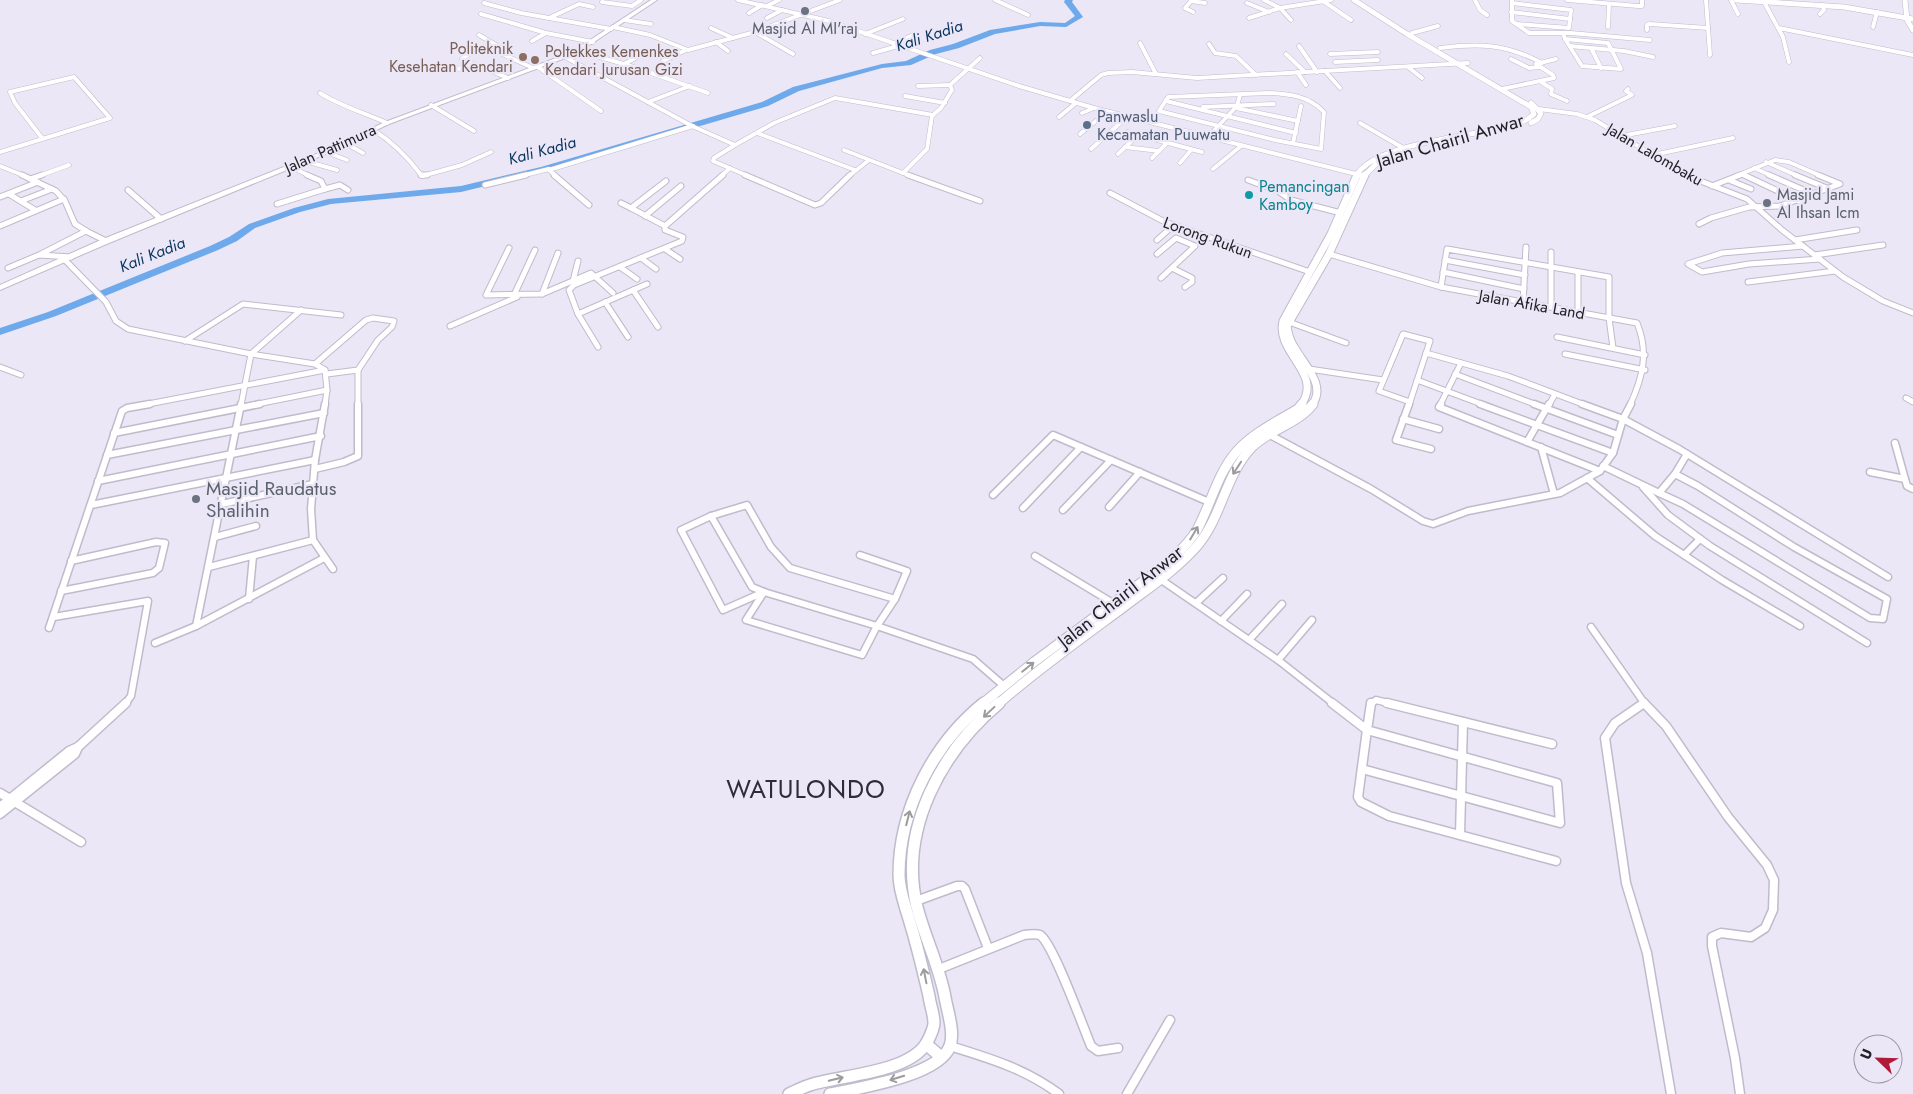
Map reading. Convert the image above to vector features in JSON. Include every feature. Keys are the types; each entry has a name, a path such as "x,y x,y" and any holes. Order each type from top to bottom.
{"highway":[{"name":"Jalan Pattimura","path":"0,288 106,241 291,167 387,123 579,51 654,0"}],"main road":[{"name":"Jalan Chairil Anwar","path":"934,1024 922,963 902,896 899,875 903,838 910,810 930,764 948,738 967,716 1046,652 1113,603 1175,568 1202,540 1228,481 1246,454 1252,447 1306,413 1314,403 1317,388 1309,369 1288,336 1289,322 1310,272 1361,175 1376,164 1392,156 1533,122 1540,116 1539,109 1440,48 1355,0"},
{"name":"Jalan Chairil Anwar","path":"1355,0 1407,34 1465,64"},
{"path":"1736,0 1838,5 1907,17"},
{"path":"1905,0 1907,17 1910,28 1913,30"},
{"path":"1763,1 1822,5 1913,17 1909,0"},
{"name":"Jalan Chairil Anwar","path":"950,1040 939,969 916,901 913,882 913,856 916,835 932,786 954,749 988,712 1038,670 1156,579 1169,562 1188,543 1218,480 1237,451 1251,438 1298,408 1307,397 1306,378 1281,332 1283,321 1307,283 1329,254 1361,175 1361,168 1382,155 1482,135 1522,122 1534,114 1531,107 1505,88"},
{"path":"789,1094 808,1085 895,1065 913,1056 926,1044 934,1024 950,1040 941,1057 917,1072 894,1080 830,1094"},
{"path":"926,1044 941,1057"}],"street":[{"path":"602,2 632,6 641,0"},
{"path":"738,0 804,15 1076,103 1361,175"},
{"path":"767,6 779,0"},
{"path":"663,60 686,50 755,32 840,0"},
{"path":"995,0 1028,16"},
{"path":"1264,0 1280,8 1291,20"},
{"path":"1322,0 1351,20"},
{"path":"1250,18 1280,8 1331,0"},
{"path":"1476,0 1480,10 1486,15"},
{"path":"1567,0 1642,6 1642,0"},
{"path":"1516,24 1570,28 1572,0"},
{"path":"1706,0 1710,54"},
{"path":"1731,0 1738,14"},
{"path":"1193,12 1185,8 1191,1 1205,3"},
{"path":"1763,1 1779,28 1789,62"},
{"path":"1571,10 1512,2 1511,12 1512,21 1529,33 1563,33 1650,40"},
{"path":"484,3 549,18 652,36 686,50"},
{"path":"1247,3 1269,12"},
{"path":"549,18 580,4 593,6"},
{"path":"1608,27 1609,4"},
{"path":"749,13 762,5"},
{"path":"1820,14 1824,10 1822,5"},
{"path":"767,18 782,10"},
{"path":"1511,12 1570,20"},
{"path":"1873,27 1877,12"},
{"path":"481,14 546,33 593,42"},
{"path":"865,34 903,19"},
{"path":"624,20 651,24"},
{"path":"1647,30 1648,24 1708,28"},
{"path":"1412,33 1438,26"},
{"path":"711,28 733,38"},
{"path":"1779,28 1913,55"},
{"path":"755,32 793,54"},
{"path":"532,40 546,33"},
{"path":"1563,33 1566,39 1570,46 1574,50 1581,65 1621,68 1607,43 1566,39"},
{"path":"893,44 913,34"},
{"path":"479,35 496,44 496,49 500,53 536,68 601,111"},
{"path":"716,42 728,51"},
{"path":"1140,43 1156,74"},
{"path":"1440,48 1477,43 1510,49 1541,65 1555,77 1541,82 1505,88"},
{"path":"1210,44 1216,54 1236,56 1256,75"},
{"path":"873,54 899,46"},
{"path":"1299,46 1318,72"},
{"path":"1570,46 1654,57"},
{"path":"1591,48 1601,68"},
{"path":"579,51 624,64 708,93"},
{"path":"1330,54 1348,51 1378,52"},
{"path":"1348,51 1363,69"},
{"path":"469,54 462,59 508,78"},
{"path":"1286,54 1305,72"},
{"path":"624,64 641,55"},
{"path":"565,57 692,126 735,145"},
{"path":"918,86 950,85 980,58"},
{"path":"1511,59 1529,68 1556,59"},
{"path":"1335,62 1378,60"},
{"path":"458,69 474,64"},
{"path":"1070,101 1108,72 1197,78 1465,64"},
{"path":"1408,67 1422,78"},
{"path":"1424,67 1430,73"},
{"path":"1325,71 1340,88"},
{"path":"1297,72 1306,84"},
{"path":"0,152 110,118 74,77 10,92 15,103 42,138"},
{"path":"1541,82 1552,89 1552,94 1567,101"},
{"path":"869,160 855,170 817,205 713,160 735,145 799,111 834,98 902,112 933,115 939,112 952,92 950,85"},
{"path":"648,102 690,86"},
{"path":"1587,117 1632,95 1626,91 1628,89"},
{"path":"320,93 329,99 359,109 387,123"},
{"path":"1208,137 1235,107 1240,94"},
{"path":"1240,94 1284,94 1302,97 1320,107 1324,113 1321,149 1158,111 1168,98 1175,96 1240,94"},
{"path":"905,96 945,103"},
{"path":"1166,101 1296,133"},
{"path":"1059,117 1076,103"},
{"path":"1194,108 1235,107 1275,103 1266,115"},
{"path":"431,106 474,131"},
{"path":"1287,120 1300,106 1293,143"},
{"path":"1235,107 1298,121"},
{"path":"1082,113 1094,108"},
{"name":"Jalan Lalombaku","path":"1539,109 1587,117 1687,176 1742,197 1758,207 1795,240 1835,271 1869,294 1913,313"},
{"path":"1080,134 1102,116 1116,114"},
{"path":"903,173 927,147 933,115"},
{"path":"1091,149 1127,117"},
{"path":"1360,123 1405,149"},
{"path":"485,185 550,169 692,126"},
{"path":"1621,136 1674,126"},
{"path":"1162,140 1173,129"},
{"path":"372,130 392,142 408,156 422,176 462,165 490,152"},
{"path":"1127,132 1202,152"},
{"path":"757,133 788,148 855,170"},
{"path":"1118,154 1139,134"},
{"path":"1653,155 1734,138"},
{"path":"345,143 363,153"},
{"path":"1152,158 1167,143"},
{"path":"1213,169 1241,146"},
{"path":"1125,147 1159,151"},
{"path":"844,150 980,201"},
{"path":"1180,163 1191,150"},
{"path":"326,152 347,160"},
{"path":"1699,224 1736,210 1780,206 1799,201 1840,183 1790,162 1775,160 1766,162 1743,174 1712,186"},
{"path":"305,161 338,170"},
{"path":"1766,162 1829,189"},
{"path":"30,179 69,165"},
{"path":"1,167 52,189 64,200 73,221 86,231 106,241"},
{"path":"291,167 320,181 325,189"},
{"path":"665,226 730,168"},
{"path":"1754,168 1815,194"},
{"path":"550,169 548,171 589,204"},
{"path":"1743,174 1799,201"},
{"path":"1248,180 1278,191 1291,200 1341,213"},
{"path":"1729,180 1751,189"},
{"path":"631,208 666,181"},
{"path":"0,197 38,182"},
{"path":"277,204 340,185 348,190"},
{"path":"645,216 681,186"},
{"path":"21,201 52,189"},
{"path":"128,190 161,219"},
{"name":"Lorong Rukun","path":"1110,193 1174,226 1310,272"},
{"path":"9,194 34,210"},
{"path":"0,226 64,200"},
{"path":"598,347 578,314 569,290 595,277 665,249 684,238 665,230 665,226 621,203"},
{"path":"1157,240 1174,226"},
{"path":"1795,240 1857,230"},
{"path":"8,268 40,255 86,231"},
{"path":"1187,242 1197,234"},
{"path":"1156,254 1176,238 1195,247 1161,278"},
{"path":"1815,255 1883,245"},
{"path":"1803,246 1722,253 1688,264 1702,272 1749,264 1820,259"},
{"path":"508,248 486,295 542,294 591,273 613,293"},
{"path":"1523,302 1526,248"},
{"path":"665,249 680,259"},
{"path":"1441,287 1447,249 1609,278 1608,318 1613,348"},
{"path":"514,295 535,250"},
{"path":"1551,252 1551,307"},
{"path":"542,294 558,253"},
{"name":"Jalan Afika Land","path":"1329,254 1441,287 1638,323 1644,334 1645,370 1623,418 1612,453 1601,468"},
{"path":"40,255 69,258 106,302 116,321 122,326 251,354 315,364 326,372"},
{"path":"641,258 656,269"},
{"path":"1445,260 1525,275"},
{"path":"573,281 578,261"},
{"path":"620,267 637,280"},
{"path":"1172,268 1192,278 1192,282 1185,287"},
{"path":"1748,282 1835,271"},
{"path":"1443,272 1524,289"},
{"path":"1578,272 1578,312"},
{"path":"578,314 647,284"},
{"path":"633,290 658,327"},
{"path":"450,326 521,295"},
{"path":"605,302 628,336"},
{"path":"185,341 243,304 341,315"},
{"path":"196,626 210,567 243,386 251,354 301,310"},
{"path":"314,469 344,462 358,456 358,370 378,340 392,328 394,321 373,318 366,320 315,364"},
{"path":"1289,322 1346,343"},
{"path":"1410,402 1379,392 1403,334 1430,341 1410,402 1396,440 1431,449"},
{"path":"1558,337 1645,355"},
{"path":"1426,354 1508,376 1623,418 1687,454 1888,577"},
{"path":"1565,354 1645,370"},
{"path":"1460,363 1439,407 1527,442 1601,468 1659,493 1682,504 1870,618 1884,619 1887,599 1794,547 1676,474"},
{"path":"0,368 21,375"},
{"path":"1309,369 1383,380"},
{"path":"49,628 121,412 127,408 243,386 326,372 358,370"},
{"path":"326,372 327,390 321,436 315,460 311,509 313,540 333,569"},
{"path":"1455,374 1618,435"},
{"path":"1417,380 1612,453"},
{"path":"114,433 327,390"},
{"path":"1527,442 1555,394"},
{"path":"1906,398 1913,402"},
{"path":"106,455 324,413"},
{"path":"1403,419 1439,429"},
{"path":"993,495 1053,435 1209,502"},
{"path":"1270,435 1372,489 1430,524 1435,524 1468,511 1554,494 1587,478 1601,468"},
{"path":"98,481 231,452 321,436"},
{"path":"1895,443 1907,486 1913,489"},
{"path":"1023,508 1081,447"},
{"path":"1541,447 1554,494"},
{"path":"1659,493 1661,488 1676,474 1687,454"},
{"path":"91,505 315,460"},
{"path":"1063,510 1111,460"},
{"path":"1109,507 1140,472"},
{"path":"1870,472 1905,479"},
{"path":"1587,478 1633,519 1684,555 1800,626"},
{"path":"222,504 313,484"},
{"path":"1640,485 1668,515 1700,539 1867,642"},
{"path":"764,592 724,610 681,530 711,516 748,505 765,539 780,560 790,568 895,599"},
{"path":"711,516 752,587 911,636 974,659 1004,686"},
{"path":"215,536 256,526"},
{"path":"1684,555 1700,539"},
{"path":"210,567 313,540"},
{"path":"61,591 153,574 159,568 165,543 156,542 71,561"},
{"path":"764,592 746,620 862,655 877,626 895,599 908,572 860,555"},
{"path":"249,599 253,556"},
{"path":"1035,556 1113,603"},
{"path":"155,643 196,626 324,558"},
{"path":"1196,603 1223,578"},
{"path":"1156,579 1196,603 1278,660 1367,730 1557,783 1560,823 1362,769"},
{"path":"1221,621 1247,594"},
{"path":"0,814 13,801 75,754 78,747 123,707 131,696 148,602 147,600 54,617"},
{"path":"1249,640 1282,604"},
{"path":"1278,660 1312,620"},
{"path":"1591,627 1644,703 1666,726 1728,817 1767,865 1774,880 1773,910 1765,928 1751,937 1721,933 1712,937 1712,946 1735,1058 1740,1094"},
{"path":"1552,744 1376,700 1371,702 1358,797 1361,802 1389,816 1556,861"},
{"path":"1644,703 1612,726 1606,733 1605,738 1626,883 1647,953 1671,1094"},
{"path":"1460,834 1463,722"},
{"path":"0,793 81,842"},
{"path":"0,807 13,801"},
{"path":"916,901 957,886 962,886 988,948"},
{"path":"939,969 988,948 1024,936 1036,934 1041,936 1051,952 1091,1046 1098,1051 1118,1048"},
{"path":"1127,1094 1170,1020"},
{"path":"950,1040 1021,1070 1047,1084 1059,1094"}],"waterway":[{"name":"Kali Kadia","path":"0,332 52,314 214,248 233,239 252,226 297,210 331,201 461,189 544,169 765,104 796,89 882,66 908,63 933,52 956,46 993,32 1040,24 1066,25 1079,17 1068,2 1069,0"}],"place":[{"name":"Masjid Al MI'raj","path":"805,11"},
{"name":"Politeknik Kesehatan Kendari","path":"523,57"},
{"name":"Poltekkes Kemenkes Kendari Jurusan Gizi","path":"535,60"},
{"name":"Panwaslu Kecamatan Puuwatu","path":"1087,125"},
{"name":"Pemancingan Kamboy","path":"1249,195"},
{"name":"Masjid Jami Al Ihsan Icm","path":"1767,203"},
{"name":"Masjid Raudatus Shalihin","path":"196,499"}],"district":[{"name":"WATULONDO","path":"806,789"}]}
